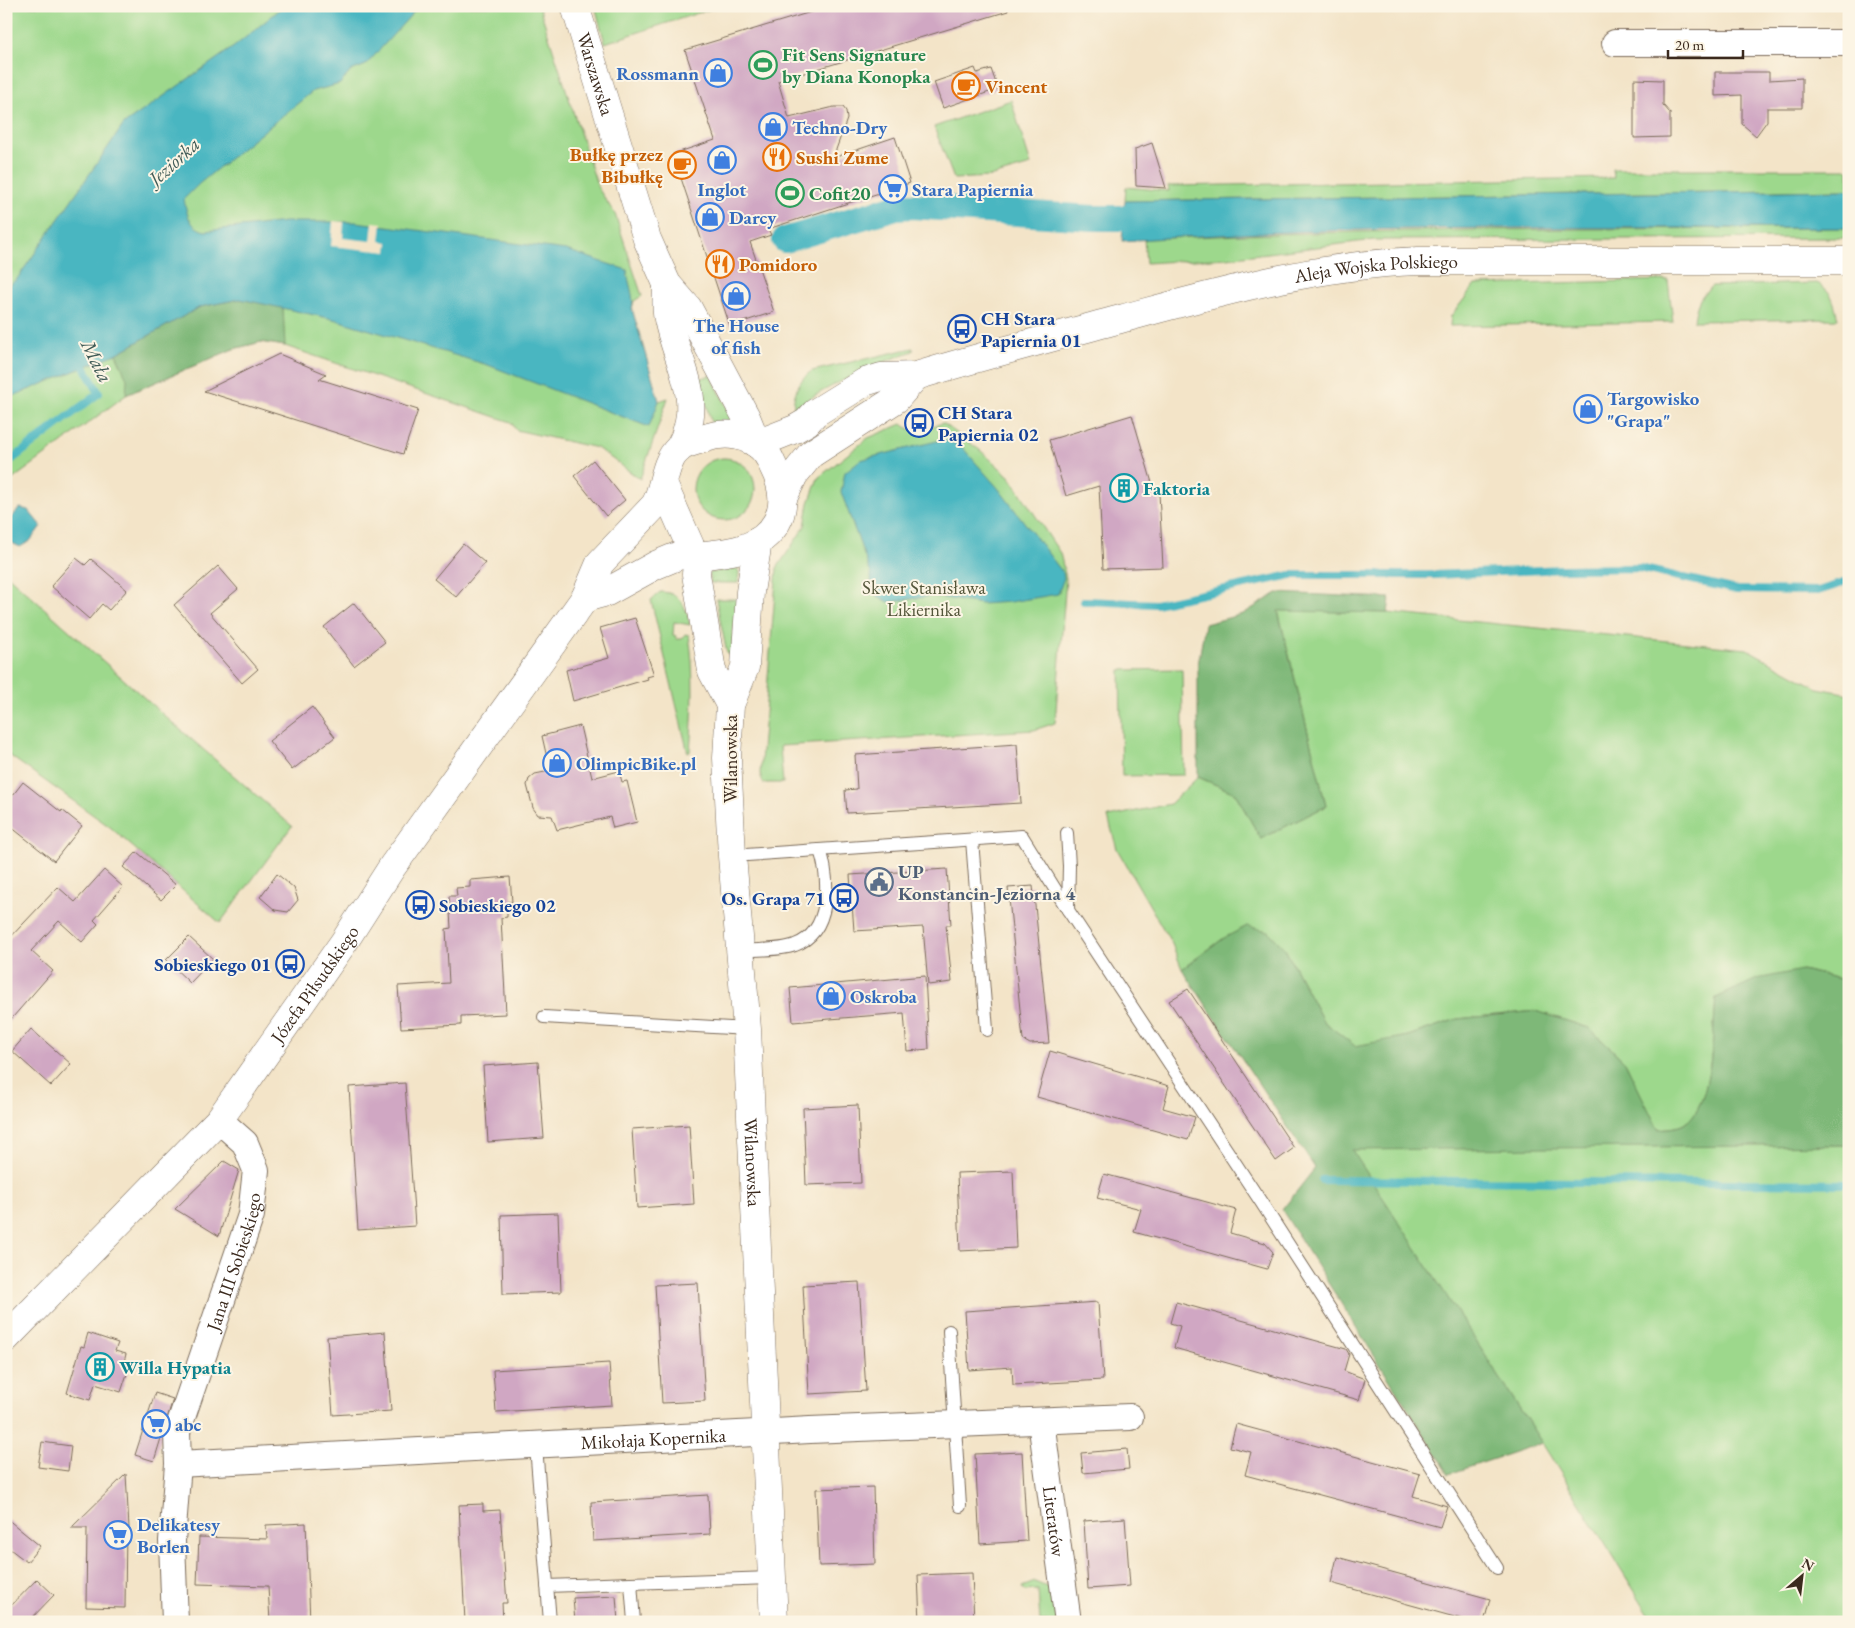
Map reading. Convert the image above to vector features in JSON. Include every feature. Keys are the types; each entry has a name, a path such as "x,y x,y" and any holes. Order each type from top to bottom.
{"street":[{"name":"Warszawska","path":"575,6 647,239 667,284 688,308 746,417 757,444"},
{"path":"1615,43 1849,42"},
{"name":"Aleja Wojska Polskiego","path":"757,444 786,434 807,422 815,413 865,382 880,376 916,376 1252,285 1327,269 1372,263 1849,260"},
{"name":"Warszawska","path":"667,284 667,317 690,399 690,424 679,448"},
{"path":"585,598 607,592 656,565 695,554 733,552 758,541 772,529 778,519 784,496 794,475 811,454 896,399 916,376"},
{"name":"Aleja Wojska Polskiego","path":"746,417 782,421 815,413"},
{"path":"695,554 663,484 665,471 679,448 718,434 743,437 757,444 771,462 784,496"},
{"name":"Józefa Piłsudskiego","path":"6,1338 219,1120 333,957 392,867 585,598 593,575 600,563 649,513 660,497 663,484"},
{"name":"Wilanowska","path":"758,541 750,592 745,667 730,705 727,758 732,856 747,1029 774,1622"},
{"name":"Wilanowska","path":"695,554 696,574 712,671 730,705"},
{"name":"Jana III Sobieskiego","path":"175,1622 172,1541 178,1464 178,1432 251,1215 256,1170 245,1143 219,1120"},
{"name":"Mikołaja Kopernika","path":"178,1464 953,1424 1130,1417"},
{"name":"Literatów","path":"1041,1421 1068,1622"}],"lane":[{"path":"1067,833 1069,866 1068,910"},
{"path":"732,856 1022,836 1068,910 1261,1202 1497,1568"},
{"path":"972,840 987,1030"},
{"path":"741,951 794,946 807,938 817,927 822,914 828,881 820,850"},
{"path":"544,1017 747,1029"},
{"path":"949,1331 953,1424 960,1506"},
{"path":"536,1446 550,1622"},
{"path":"547,1586 772,1578"},
{"path":"631,1583 634,1622"}],"green space":[{"path":"6,6 539,6 598,188 615,214 642,296 634,301 632,309 659,401 668,398 640,479 597,448 516,430 511,422 285,346 261,342 233,349 126,395 9,482 6,487"},
{"path":"595,6 720,6 605,43"},
{"path":"1011,100 1031,165 989,177 954,179 934,127"},
{"path":"1613,169 1849,169 1849,190 1125,201 1126,187 1169,191 1168,186 1614,178"},
{"path":"1849,228 1849,238 1374,240 1227,258 1146,263 1144,239 1408,231"},
{"path":"1668,280 1673,322 1450,326 1451,316 1475,285"},
{"path":"1817,283 1830,294 1838,319 1694,321 1699,302 1712,286"},
{"path":"240,299 283,307 285,346 261,342 233,349 126,395 127,379 116,354 200,307"},
{"path":"913,348 913,351 852,376 794,408 794,398 798,387 812,371"},
{"path":"711,375 734,422 711,422 699,379"},
{"name":"Skwer Stanisława Likiernika","path":"943,423 981,451 1010,477 1060,553 1066,578 1055,723 1034,730 780,746 783,783 763,783 760,774 777,568 805,526 809,503 818,478 868,438 902,424 907,428 917,430"},
{"path":"718,458 730,458 746,467 753,477 755,489 753,501 746,511 730,520 718,520 707,515 698,506 693,495 693,483 698,472 707,463"},
{"path":"737,568 739,572 738,583 711,583 709,573"},
{"path":"6,574 168,719 292,826 220,923 110,827 6,753"},
{"path":"660,592 678,598 687,612 690,625 674,622 673,635 676,636 676,639 682,639 685,634 689,635 691,650 693,708 690,752 688,753 651,600"},
{"path":"1277,593 1390,598 1388,613 1278,611 1326,806 1261,839 1235,793 1198,777 1198,665 1205,624 1243,614"},
{"path":"716,599 737,599 731,655 727,654"},
{"path":"1278,610 1388,613 1747,649 1818,688 1849,694 1849,981 1802,970 1716,998 1710,1066 1701,1102 1694,1115 1684,1124 1657,1129 1625,1062 1589,1028 1536,1011 1457,1019 1408,1036 1355,1047 1323,1021 1285,949 1224,938 1182,969 1172,944 1117,849 1108,817 1170,804 1198,777 1235,793 1261,839 1326,806"},
{"path":"1182,669 1184,775 1122,776 1120,670"},
{"path":"1247,926 1268,931 1285,949 1323,1021 1355,1046 1408,1036 1457,1019 1536,1011 1589,1028 1625,1062 1658,1129 1684,1124 1694,1115 1701,1102 1710,1066 1716,998 1757,979 1802,970 1849,981 1849,1145 1352,1150 1542,1443 1449,1474 1282,1210 1315,1168 1182,969 1224,938"},
{"path":"1849,1145 1849,1622 1654,1622 1542,1443 1351,1149"},
{"path":"1035,1582 1054,1590 1058,1622 1040,1622 1038,1590 1024,1591 1022,1587"}],"water":[{"name":"Jeziorka","path":"284,6 419,6 366,65 351,71 340,84 313,91 200,183 184,199 192,223 205,231 285,222 356,222 566,250 627,270 633,299 632,309 659,401 649,427 488,365 333,319 240,299 200,307 116,354 6,399 6,287 17,279 124,124 235,46"},
{"path":"1849,190 1849,228 1395,229 1213,235 1122,241 1125,201"},
{"path":"937,441 948,441 961,446 998,488 1063,573 1064,578 1058,594 1010,602 981,604 932,596 889,602 877,596 871,586 871,574 841,492 845,472 860,460"},
{"path":"20,508 28,510 41,526 30,541 20,547 6,540 6,523"}],"pier":[{"path":"333,221 344,222 343,238 371,241 373,222 382,223 380,241 388,242 387,252 331,246"}],"building":[{"path":"831,6 1007,6 1008,11 778,81 789,118 834,107 843,107 846,111 847,119 833,158 895,137 910,183 768,229 771,235 750,242 774,312 730,326 673,154 715,140 685,50"},
{"name":"Vincent","path":"975,68 977,73 991,69 998,89 943,108 934,82"},
{"path":"1715,72 1769,72 1769,80 1802,78 1802,108 1767,108 1767,121 1756,136 1742,124 1742,95 1715,96"},
{"path":"1634,79 1663,80 1663,105 1670,113 1670,137 1634,138"},
{"path":"1152,143 1166,188 1136,186 1135,149"},
{"path":"279,354 326,374 319,379 418,410 403,454 204,391"},
{"name":"Faktoria","path":"1132,415 1155,493 1159,493 1163,567 1103,569 1099,486 1066,496 1049,440"},
{"path":"593,460 625,500 606,516 574,476"},
{"path":"463,544 485,563 456,597 434,579"},
{"path":"76,558 85,565 91,559 127,590 109,610 102,604 89,619 51,586"},
{"path":"218,566 238,589 210,613 258,669 242,683 174,605"},
{"path":"354,603 385,642 354,666 324,627"},
{"path":"635,618 654,675 647,677 648,679 573,701 566,670 609,658 600,628"},
{"path":"312,707 335,737 292,770 269,741"},
{"path":"580,726 592,778 619,771 622,782 627,781 637,822 613,828 610,817 557,830 552,816 538,815 533,808 527,785 529,779 535,774 550,771 542,736"},
{"path":"1017,744 1021,803 847,813 845,790 857,789 855,755"},
{"path":"23,782 82,826 54,861 6,823 6,804"},
{"path":"137,852 176,885 161,900 123,867"},
{"path":"947,869 951,925 946,925 952,982 928,985 923,927 854,931 850,875"},
{"path":"104,870 123,887 94,920 98,924 82,942 59,921 31,951 53,971 6,1025 6,942 58,887 75,902"},
{"path":"277,874 294,888 298,900 288,912 275,910 260,897"},
{"path":"510,877 512,902 507,902 507,917 501,918 506,1014 461,1016 461,1025 401,1028 398,986 449,983 446,929 451,928 449,896 457,896 456,888 470,887 470,880"},
{"path":"1033,886 1049,1043 1030,1044 1023,1040 1008,888"},
{"path":"189,937 213,959 190,983 166,960"},
{"path":"925,976 929,1049 907,1051 904,1013 793,1022 790,988"},
{"path":"1188,989 1294,1148 1276,1161 1169,1001"},
{"path":"31,1029 71,1064 51,1086 12,1051"},
{"path":"1050,1051 1169,1086 1163,1108 1195,1117 1188,1140 1037,1097"},
{"path":"538,1062 544,1138 488,1142 483,1066"},
{"path":"405,1083 415,1226 358,1230 349,1087"},
{"path":"858,1105 861,1183 806,1185 803,1108"},
{"path":"689,1125 694,1204 637,1208 632,1129"},
{"path":"224,1161 239,1170 219,1236 175,1209"},
{"path":"1013,1171 1016,1248 960,1251 957,1173"},
{"path":"1104,1174 1236,1210 1230,1233 1265,1243 1273,1252 1267,1269 1134,1232 1141,1209 1097,1198"},
{"path":"558,1213 561,1292 503,1294 501,1215"},
{"path":"859,1282 866,1391 809,1394 803,1285"},
{"path":"698,1283 705,1401 662,1403 655,1285"},
{"path":"1098,1302 1103,1380 1013,1385 1012,1367 969,1370 965,1311"},
{"path":"1176,1302 1346,1349 1349,1354 1344,1371 1365,1379 1359,1400 1174,1348 1180,1326 1170,1323"},
{"path":"385,1332 391,1411 333,1415 327,1337"},
{"name":"Willa Hypatia","path":"88,1333 118,1343 115,1351 126,1354 123,1366 129,1368 121,1392 95,1384 90,1400 67,1393 81,1346 84,1347"},
{"path":"609,1363 612,1405 496,1412 493,1370"},
{"path":"155,1393 173,1399 154,1461 135,1455"},
{"path":"1236,1424 1420,1474 1413,1496 1447,1506 1440,1527 1245,1475 1251,1452 1230,1447"},
{"path":"42,1442 71,1446 68,1471 38,1467"},
{"path":"1127,1449 1129,1469 1083,1473 1081,1453"},
{"path":"1022,1452 1027,1541 980,1544 975,1454"},
{"path":"126,1474 129,1528 126,1527 125,1608 86,1607 87,1528 71,1528"},
{"path":"873,1487 875,1564 819,1566 816,1489"},
{"path":"708,1495 710,1534 593,1541 591,1502"},
{"path":"483,1504 483,1511 500,1510 507,1603 502,1603 503,1621 465,1622 459,1505"},
{"path":"6,1518 40,1546 27,1562 6,1546"},
{"path":"1125,1518 1130,1586 1088,1589 1084,1521"},
{"path":"306,1523 310,1622 270,1622 268,1586 197,1584 199,1537 267,1539 266,1525"},
{"path":"1337,1557 1490,1599 1484,1622 1473,1622 1331,1583"},
{"path":"972,1573 974,1622 920,1622 918,1575"},
{"path":"37,1579 54,1595 28,1622 6,1622 6,1611"},
{"path":"616,1596 618,1622 575,1622 573,1598"}],"waterway":[{"path":"785,240 896,207 912,206 1093,218 1159,218"},
{"name":"Mała","path":"6,464 99,393 80,360"},
{"path":"1084,601 1156,604 1291,575 1434,575 1564,569 1639,568 1737,590 1818,591 1849,581"},
{"path":"1322,1180 1849,1184"}],"place":[{"name":"Fit Sens Signature by Diana Konopka","path":"763,65"},
{"name":"Rossmann","path":"718,73"},
{"name":"Vincent","path":"966,86"},
{"name":"Techno-Dry","path":"773,127"},
{"name":"Sushi Zume","path":"777,157"},
{"name":"Inglot","path":"722,160"},
{"name":"Bułkę przez Bibułkę","path":"682,165"},
{"name":"Stara Papiernia","path":"893,189"},
{"name":"Cofit20","path":"790,193"},
{"name":"Darcy","path":"710,217"},
{"name":"Pomidoro","path":"720,264"},
{"name":"The House of fish","path":"736,296"},
{"name":"CH Stara Papiernia 01","path":"962,329"},
{"name":"Targowisko \"Grapa\"","path":"1588,409"},
{"name":"CH Stara Papiernia 02","path":"919,423"},
{"name":"Faktoria","path":"1124,488"},
{"name":"OlimpicBike.pl","path":"557,763"},
{"name":"UP Konstancin-Jeziorna 4","path":"879,882"},
{"name":"Os. Grapa 71","path":"844,898"},
{"name":"Sobieskiego 02","path":"420,905"},
{"name":"Sobieskiego 01","path":"290,964"},
{"name":"Oskroba","path":"831,996"},
{"name":"Willa Hypatia","path":"100,1367"},
{"name":"abc","path":"156,1424"},
{"name":"Delikatesy Borlen","path":"118,1535"}]}
